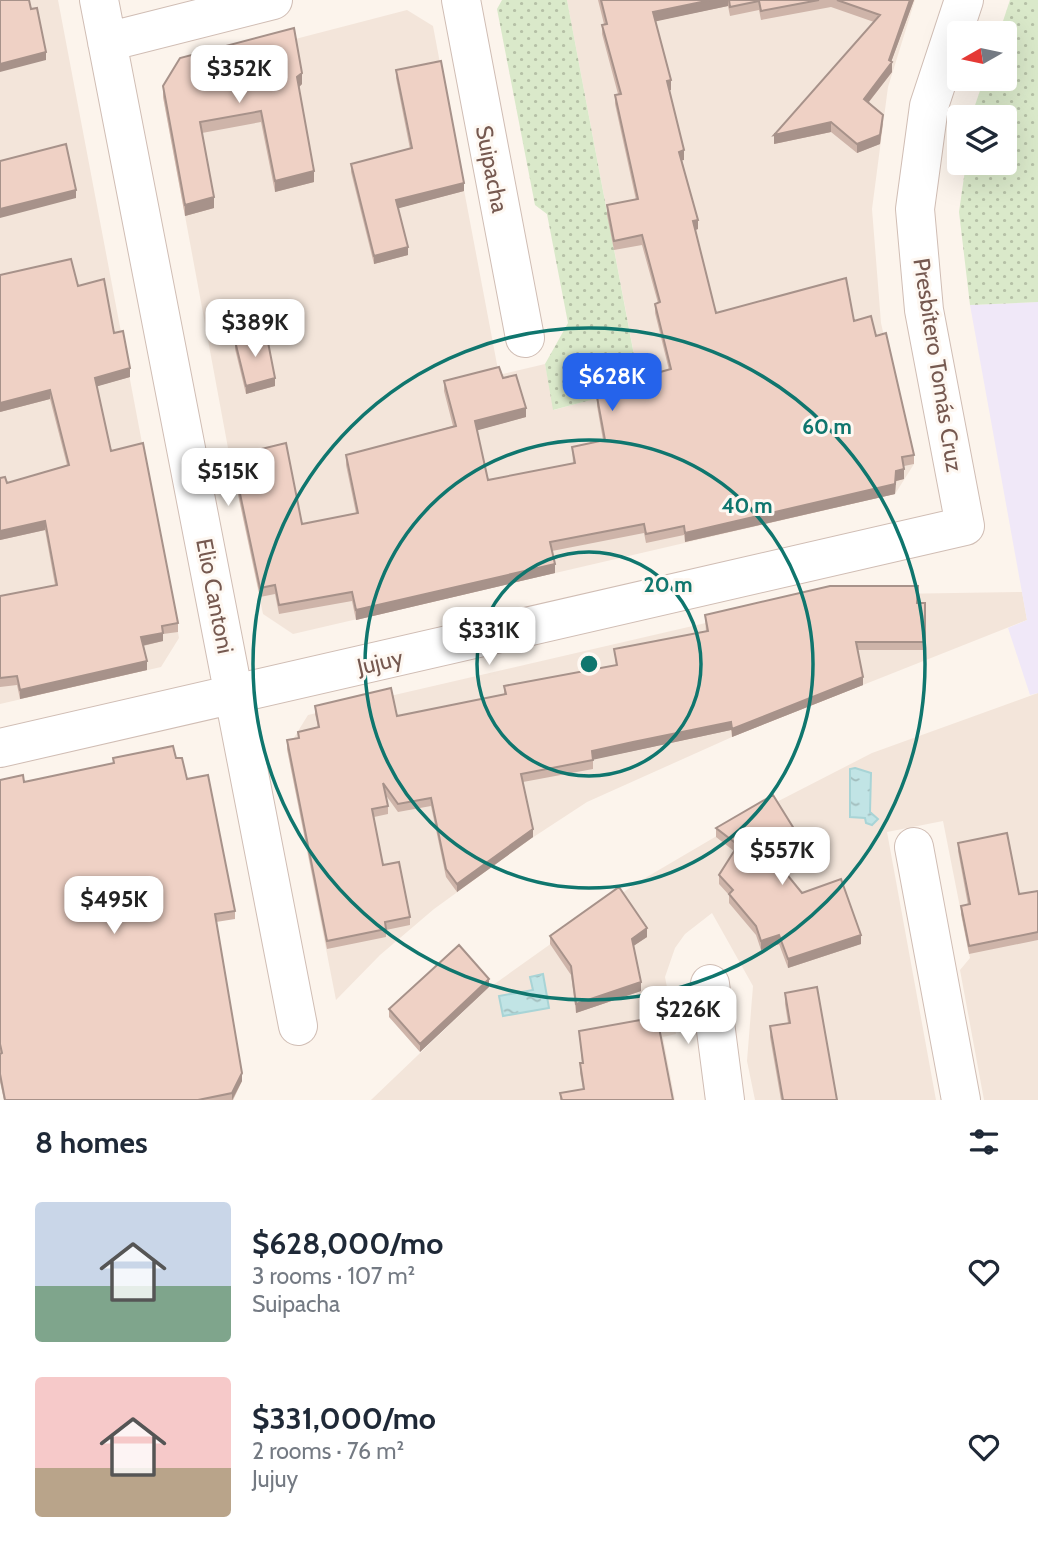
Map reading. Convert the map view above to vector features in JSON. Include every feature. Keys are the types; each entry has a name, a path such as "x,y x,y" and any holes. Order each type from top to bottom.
{"street":[{"name":"Elio Cantoni","path":"99,0 298,1026"},
{"path":"107,42 273,0"},
{"name":"Suipacha","path":"461,0 525,338"},
{"name":"Presbítero Tomás Cruz","path":"964,0 929,106 915,209 924,310 965,526"},
{"name":"Jujuy","path":"0,748 965,526"},
{"path":"914,848 961,1100"},
{"path":"710,984 725,1100"}],"shaded area":[{"path":"0,0 58,0 179,638 161,667 0,704"},
{"path":"567,0 915,0 888,87 872,209 881,323 914,464 895,494 293,634 263,614 228,448 163,97 180,69 407,10 433,26 499,375 545,364 554,410 640,386"},
{"path":"1038,302 1038,693 1030,695 1008,628 1027,620 970,305"},
{"path":"1022,592 1027,620 732,737 587,802 434,909 380,955 336,1000 287,749 308,715 827,595"},
{"path":"1038,693 1038,1100 984,1100 960,970 970,958 943,821 887,832 936,1100 755,1100 747,1061 753,986 712,913 685,934 675,948 665,977 676,1034 663,1037 675,1100 371,1100 486,990 635,884 761,810 872,753"}],"green space":[{"path":"502,0 567,0 640,387 553,410 545,364 568,323 547,214 535,205 497,9"},
{"path":"1010,0 1038,0 1038,302 970,305 959,212 964,175 1017,175 1017,105 975,105 980,91 1017,91 1017,21 1003,21"}],"water":[{"path":"850,769 871,773 870,812 878,819 872,825 866,823 865,818 850,817"},
{"path":"543,974 549,1008 503,1016 499,996 533,990 530,977"}],"building":[{"path":"0,0 29,0 31,9 37,8 46,52 0,64"},
{"path":"601,0 711,0 653,12 671,80 667,81 684,150 679,152 698,220 693,221 716,313 846,278 854,321 871,316 876,336 886,333 914,455 902,457 904,469 896,471 895,484 685,533 684,526 646,534 644,524 550,542 555,564 356,610 352,592 279,605 275,585 260,588 232,456 286,443 302,524 358,513 346,455 456,426 444,381 499,367 503,378 516,375 526,408 475,421 488,480 575,463 572,447 605,440 597,397 618,393 617,384 671,369 655,304 660,302 642,235 614,241 607,205 638,199 615,95 621,94 602,25 607,24"},
{"path":"729,0 819,0 761,11 759,1 730,7"},
{"path":"837,0 910,0 889,60 892,62 864,99 883,115 880,135 857,144 831,122 774,135 880,15"},
{"path":"294,28 302,73 297,77 314,171 275,181 261,111 200,122 214,197 185,205 163,86 180,58"},
{"path":"441,61 464,183 396,200 408,247 374,256 351,164 412,148 396,70"},
{"path":"66,144 76,190 0,209 0,161"},
{"path":"71,259 78,286 104,279 114,333 123,331 130,368 95,378 111,451 143,443 178,623 162,626 163,633 141,637 147,661 20,690 17,676 0,678 0,596 57,585 45,521 0,531 0,478 5,477 7,483 69,465 50,390 0,403 0,275"},
{"path":"266,332 275,378 246,386 235,341"},
{"path":"830,586 918,586 917,603 925,603 925,642 856,642 863,677 732,729 731,722 633,742 592,751 593,760 521,774 533,829 457,884 446,869 431,798 398,804 383,783 388,806 372,809 383,865 399,862 410,917 385,922 386,929 327,941 287,740 299,738 298,732 319,727 315,706 391,688 397,716 506,694 504,686 617,665 614,649 708,631 705,615"},
{"path":"173,746 176,758 182,758 187,779 208,775 235,911 215,914 242,1073 232,1093 198,1100 5,1100 0,1074 0,780 23,775 24,782 114,763 113,758"},
{"path":"773,795 796,832 767,850 802,893 841,879 861,935 788,959 779,935 761,941 756,926 729,894 733,890 719,875 738,845 716,828"},
{"path":"1007,833 1019,894 1038,891 1038,932 969,946 961,906 970,904 958,843"},
{"path":"619,887 647,928 632,939 641,982 576,1004 571,966 550,936"},
{"path":"459,945 489,979 420,1044 389,1009"},
{"path":"817,987 837,1100 783,1100 770,1026 790,1023 785,993"},
{"path":"657,1017 673,1100 562,1100 560,1093 584,1089 579,1031"}]}
